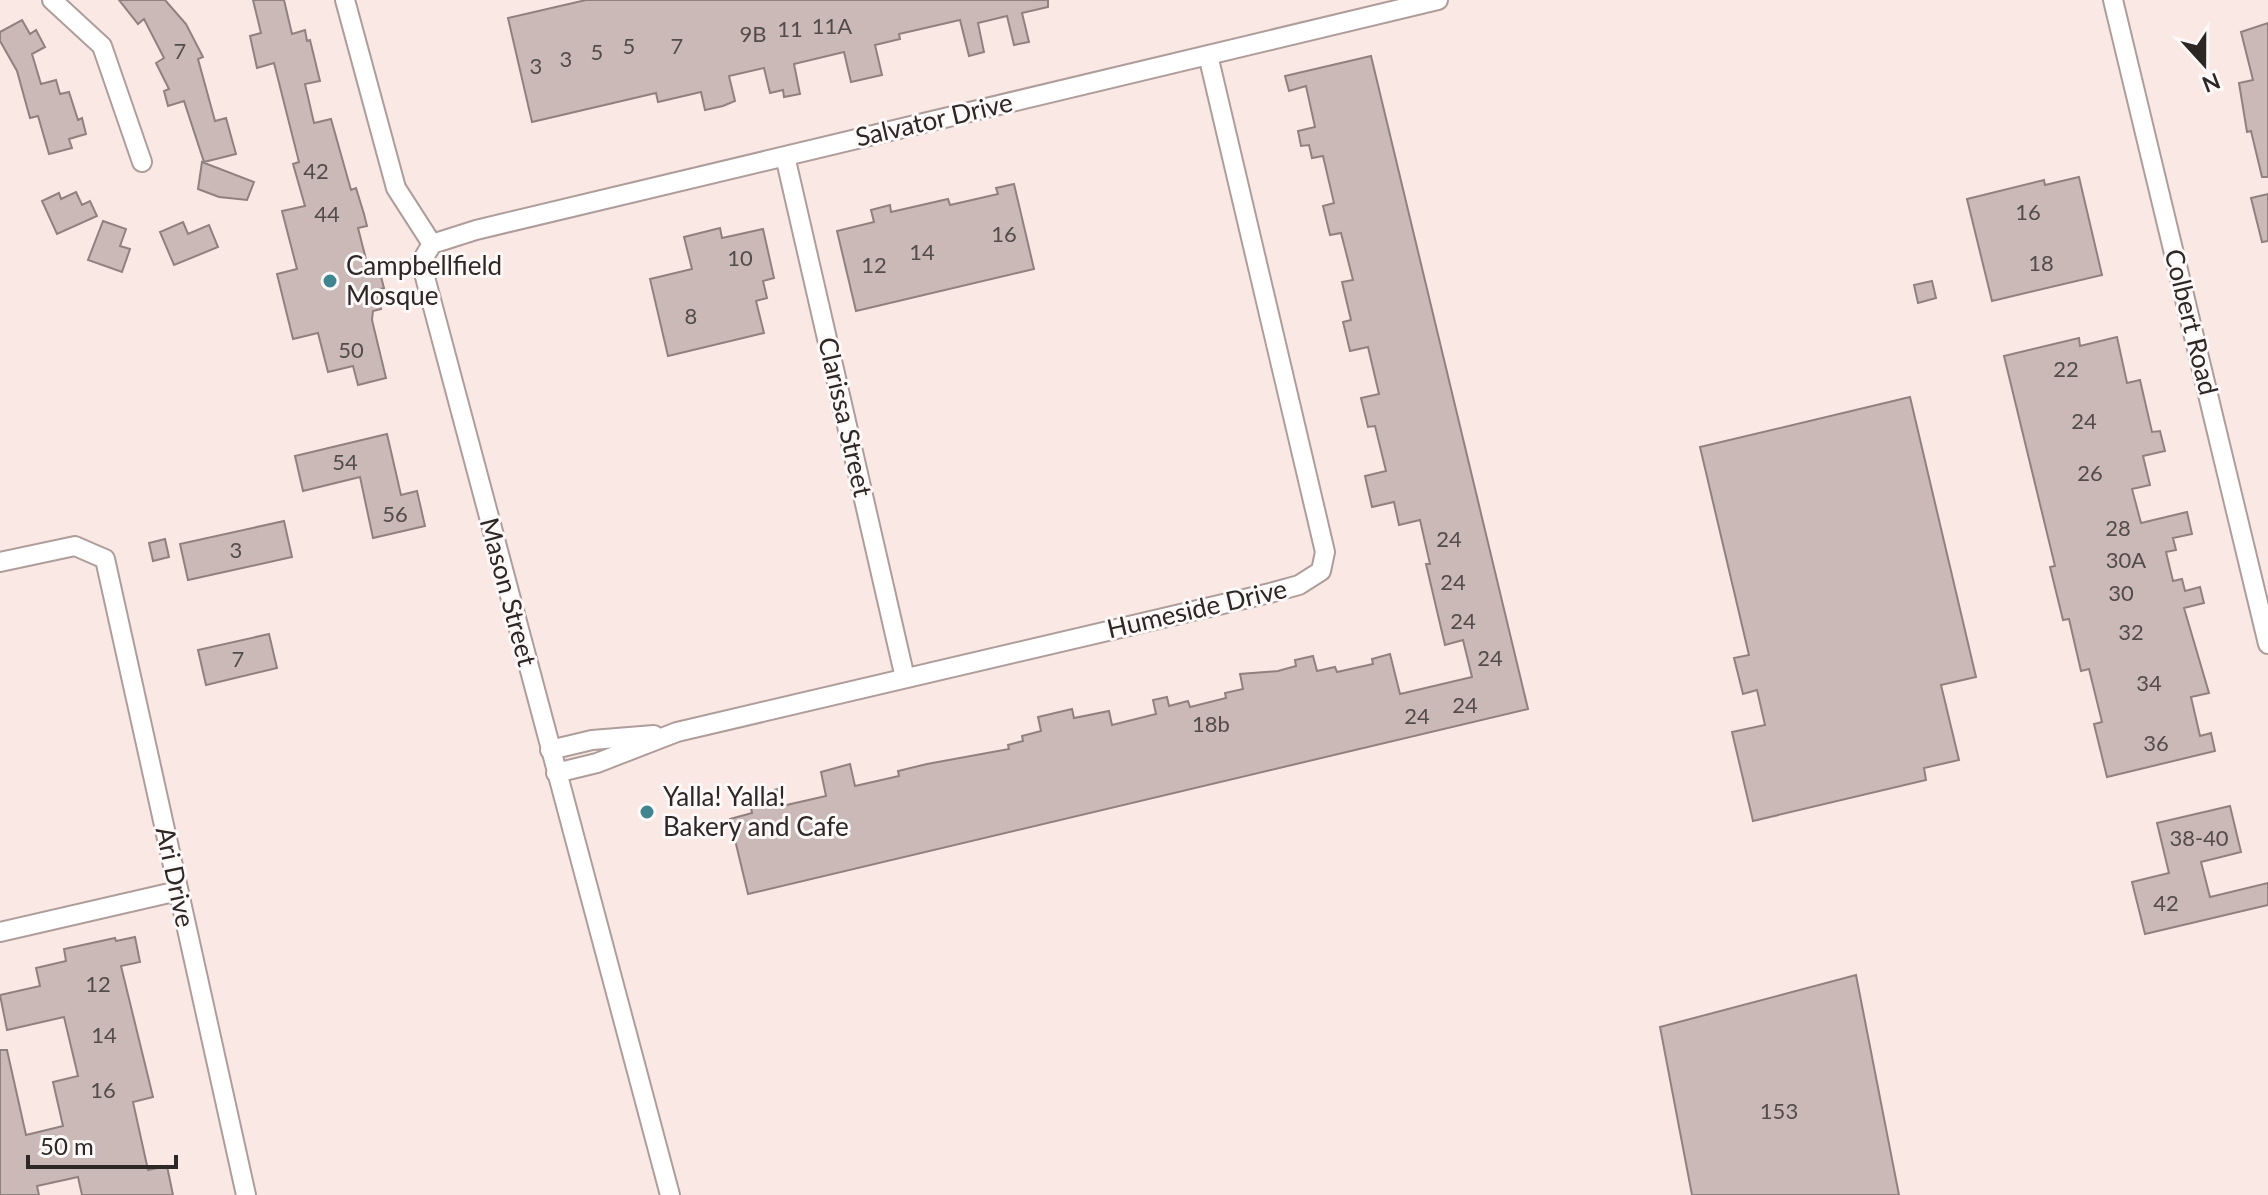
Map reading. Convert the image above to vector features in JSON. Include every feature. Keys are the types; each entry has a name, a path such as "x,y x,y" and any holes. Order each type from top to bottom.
{"street":[{"path":"52,0 102,46 142,162"},
{"path":"345,0 396,188 432,244"},
{"name":"Salvator Drive","path":"432,244 441,238 1438,0"},
{"name":"Colbert Road","path":"2113,0 2268,644"},
{"name":"Humeside Drive","path":"556,773 597,763 677,732 1270,593 1299,585 1321,571 1325,552 1208,55"},
{"name":"Clarissa Street","path":"785,156 905,678"},
{"name":"Mason Street","path":"432,244 421,262 670,1195"},
{"name":"Ari Drive","path":"0,562 75,546 105,559 246,1195"},
{"path":"550,750 592,740 677,732"},
{"path":"0,932 178,891"}],"building":[{"path":"119,0 165,0 186,24 203,57 198,59 215,121 226,118 236,154 204,162 184,101 168,106 164,91 169,89 156,63 164,58 144,19 138,24"},
{"path":"253,0 284,0 292,34 305,30 307,41 310,40 320,81 305,84 314,123 331,119 351,190 356,188 367,226 358,228 369,271 379,269 384,288 376,290 381,309 373,311 372,320 386,378 358,385 353,366 328,372 318,333 293,339 277,274 297,269 282,211 305,206 293,164 299,162 274,63 257,68 250,36 261,33"},
{"path":"586,0 1048,0 1048,7 1022,13 1029,42 1014,45 1007,16 978,23 984,52 969,56 960,20 899,34 900,39 875,45 882,75 851,82 844,52 794,64 800,94 784,97 783,90 770,93 764,68 729,76 735,101 723,106 705,110 701,92 658,102 656,93 532,122 508,18"},
{"path":"22,20 30,34 36,30 45,47 32,54 41,84 56,80 60,94 69,92 78,120 82,118 86,134 69,139 72,148 49,154 38,116 30,118 17,71 0,41 0,32"},
{"path":"2268,23 2268,177 2262,177 2251,131 2247,132 2239,83 2253,80 2241,32"},
{"path":"1371,56 1528,709 748,894 730,819 752,813 749,796 778,789 782,806 826,796 821,772 850,764 855,786 899,776 898,771 1009,749 1008,745 1023,741 1022,736 1041,731 1038,717 1072,709 1074,718 1109,711 1112,725 1156,714 1153,700 1167,697 1169,706 1188,701 1190,707 1226,698 1225,693 1243,689 1240,674 1278,671 1296,666 1295,660 1313,656 1317,671 1335,667 1337,672 1373,664 1372,659 1390,654 1400,694 1472,677 1463,640 1445,645 1426,564 1430,564 1420,520 1399,525 1394,502 1372,507 1365,476 1386,471 1375,426 1368,427 1361,398 1379,394 1368,347 1350,351 1343,322 1351,320 1342,282 1353,280 1341,233 1330,235 1323,206 1334,203 1323,156 1312,158 1309,145 1301,146 1298,131 1315,127 1306,86 1289,91 1285,76"},
{"path":"202,162 254,182 247,200 219,197 198,189"},
{"path":"2079,177 2102,275 1992,301 1967,199 2044,180 2045,185"},
{"path":"1014,184 1034,269 856,311 837,231 874,222 871,210 890,205 891,212 948,199 950,205 998,194 996,188"},
{"path":"76,192 82,205 90,201 97,216 57,234 42,201 59,193 61,199"},
{"path":"2268,194 2268,241 2262,242 2251,198"},
{"path":"103,221 126,229 120,246 130,249 122,272 88,260"},
{"path":"183,222 188,234 209,225 218,247 174,265 160,232"},
{"path":"720,228 722,238 763,229 774,278 763,281 767,298 756,301 764,333 668,356 650,279 692,269 684,237"},
{"path":"1932,281 1936,298 1918,303 1914,285"},
{"path":"2117,337 2127,383 2140,380 2152,432 2160,431 2165,451 2143,456 2150,485 2132,489 2141,523 2187,512 2192,534 2173,538 2176,550 2166,552 2173,581 2182,579 2185,591 2200,587 2204,603 2184,608 2209,693 2191,697 2200,736 2211,733 2215,751 2107,777 2094,724 2102,722 2089,669 2081,671 2069,619 2063,620 2050,567 2055,566 2004,356 2079,338 2080,346"},
{"path":"1910,397 1976,677 1941,685 1959,760 1924,768 1926,780 1753,821 1732,732 1765,725 1757,690 1743,694 1734,658 1749,655 1700,447"},
{"path":"387,434 401,495 417,491 425,526 373,538 360,477 303,491 295,456"},
{"path":"284,521 292,557 188,580 180,544"},
{"path":"165,539 169,557 153,561 149,543"},
{"path":"269,634 277,668 206,685 198,650"},
{"path":"2230,806 2241,852 2201,862 2210,897 2268,883 2268,905 2145,934 2132,882 2169,873 2157,823"},
{"path":"135,937 140,962 121,966 153,1097 133,1102 148,1170 167,1166 173,1195 82,1195 78,1177 37,1186 39,1195 0,1195 0,1050 7,1050 26,1135 63,1126 53,1082 78,1076 64,1017 7,1030 0,995 40,986 36,968 66,961 64,949"},
{"path":"1856,975 1899,1195 1692,1195 1660,1027"}],"place":[{"name":"Campbellfield Mosque","path":"330,281"},
{"name":"Yalla! Yalla! Bakery and Cafe","path":"647,812"}]}
